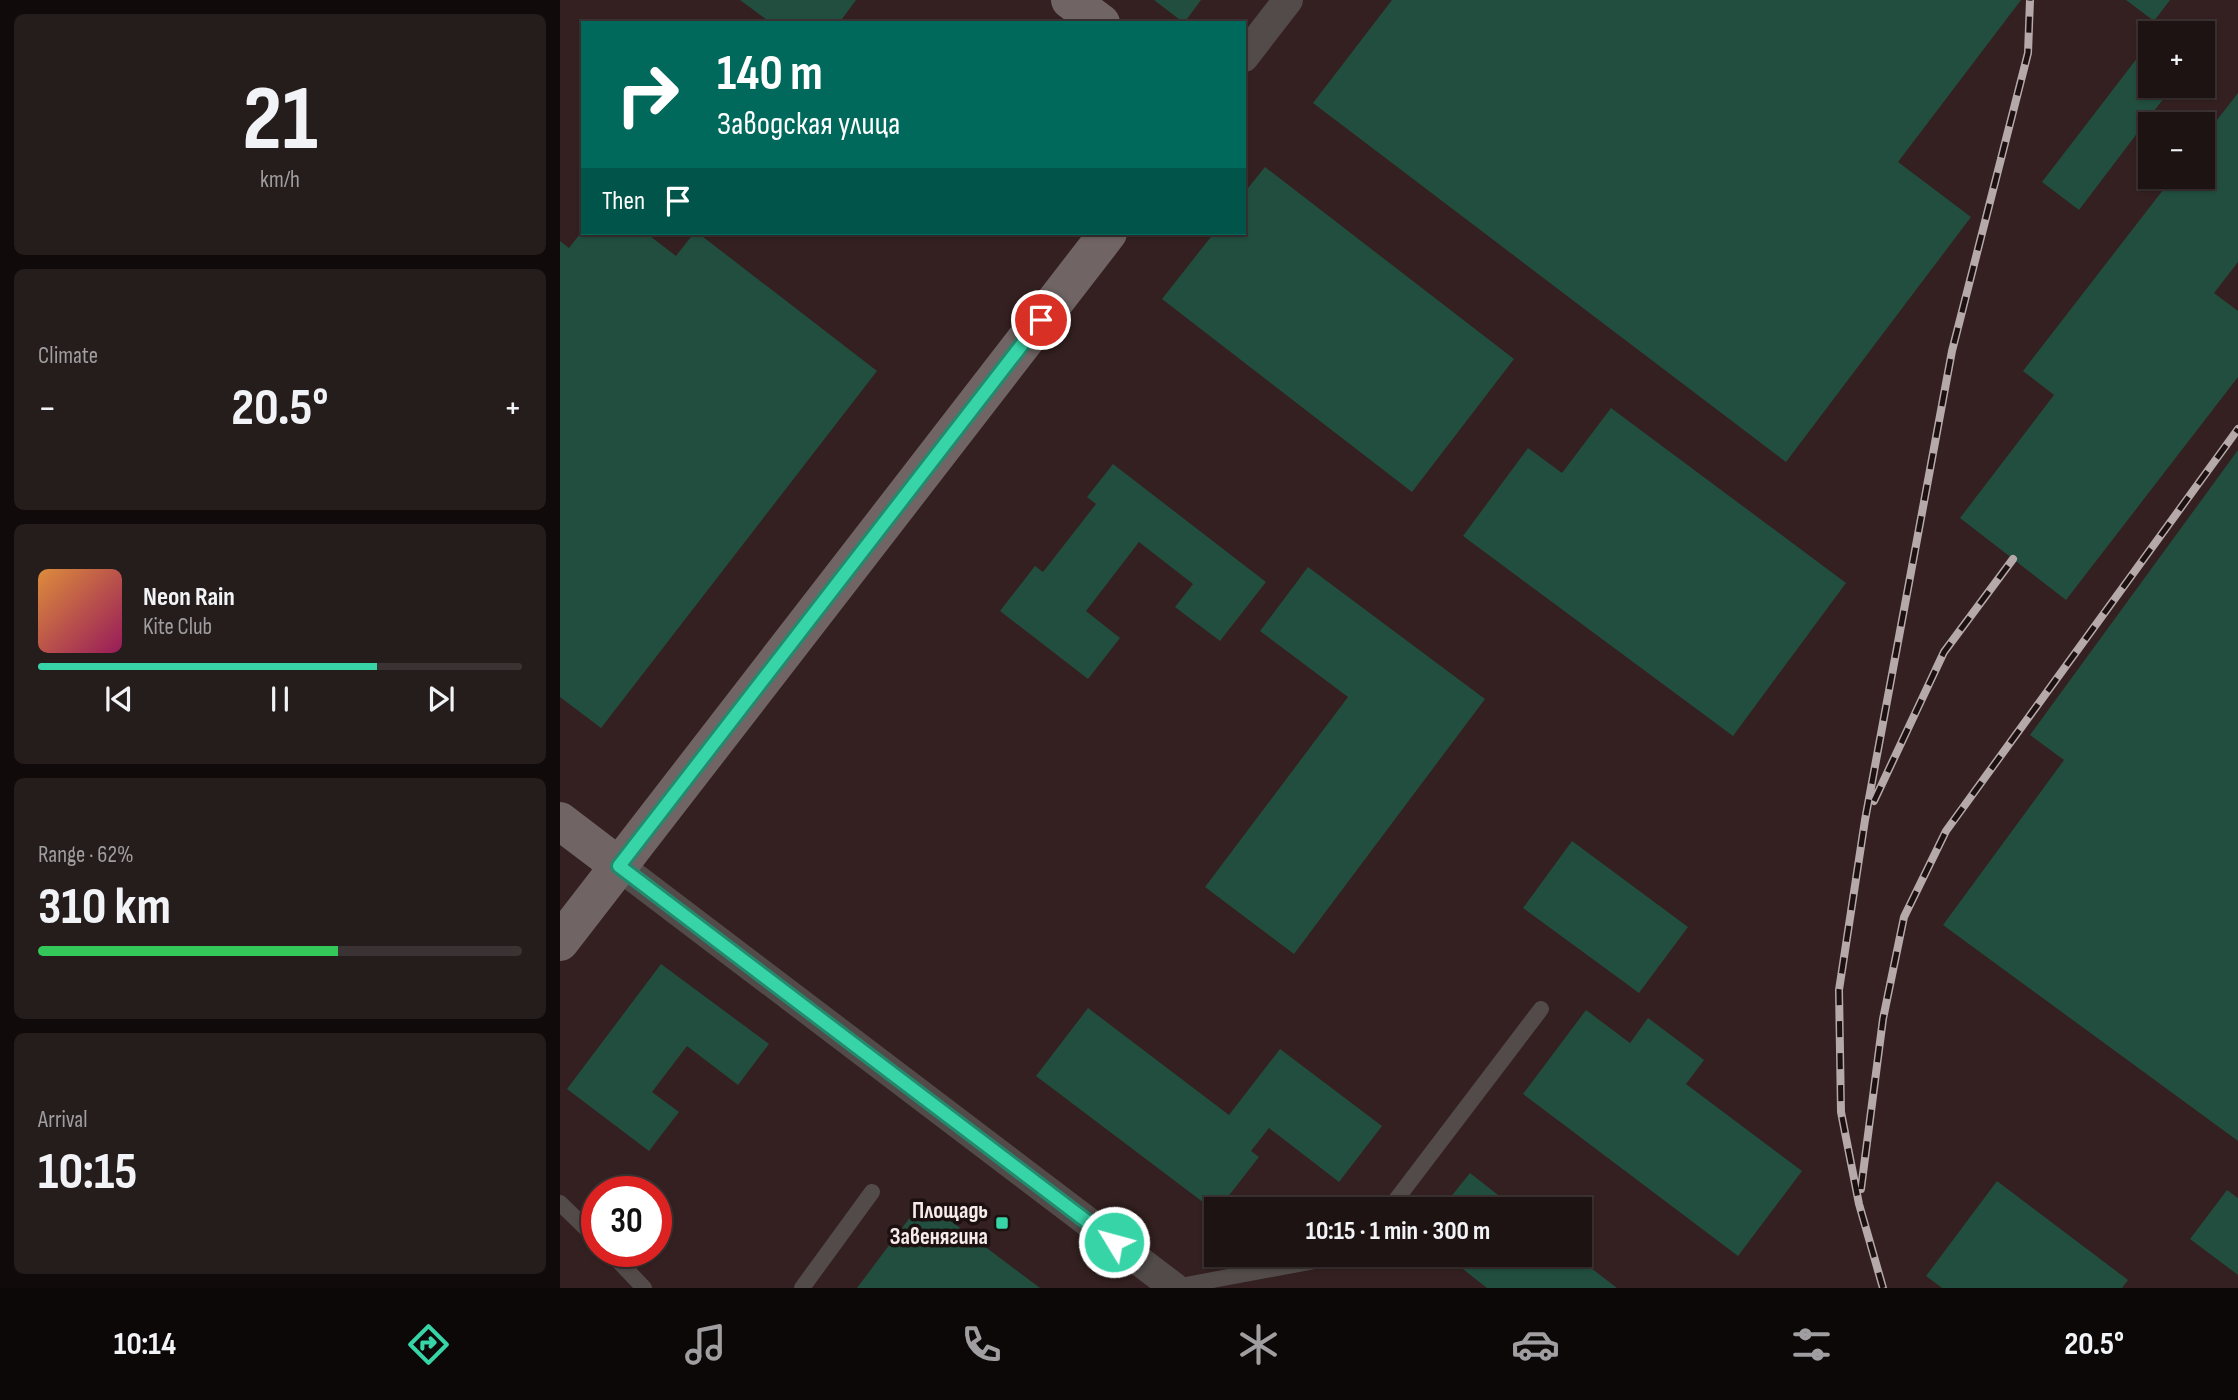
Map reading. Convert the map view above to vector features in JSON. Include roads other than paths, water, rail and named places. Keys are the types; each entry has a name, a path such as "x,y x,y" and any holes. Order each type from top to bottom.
{"street":[{"path":"1070,0 1098,21"},
{"path":"1246,54 1288,0"},
{"path":"560,942 1098,246"},
{"path":"560,821 1175,1288"}],"lane":[{"path":"1398,1197 1541,1009"},
{"path":"802,1288 872,1192"},
{"path":"560,1203 581,1223"},
{"path":"624,1267 643,1288"},
{"path":"1175,1288 1284,1267"}],"railway":[{"path":"1883,1288 1859,1204 1841,1112 1839,990 1865,820 1952,351 2028,53 2030,0"},
{"path":"1861,1189 1883,1019 1904,917 1946,831 2238,429"},
{"path":"1874,801 1944,652 2013,559"}],"place":[{"name":"Площадь Завенягина","path":"1002,1223"}]}
